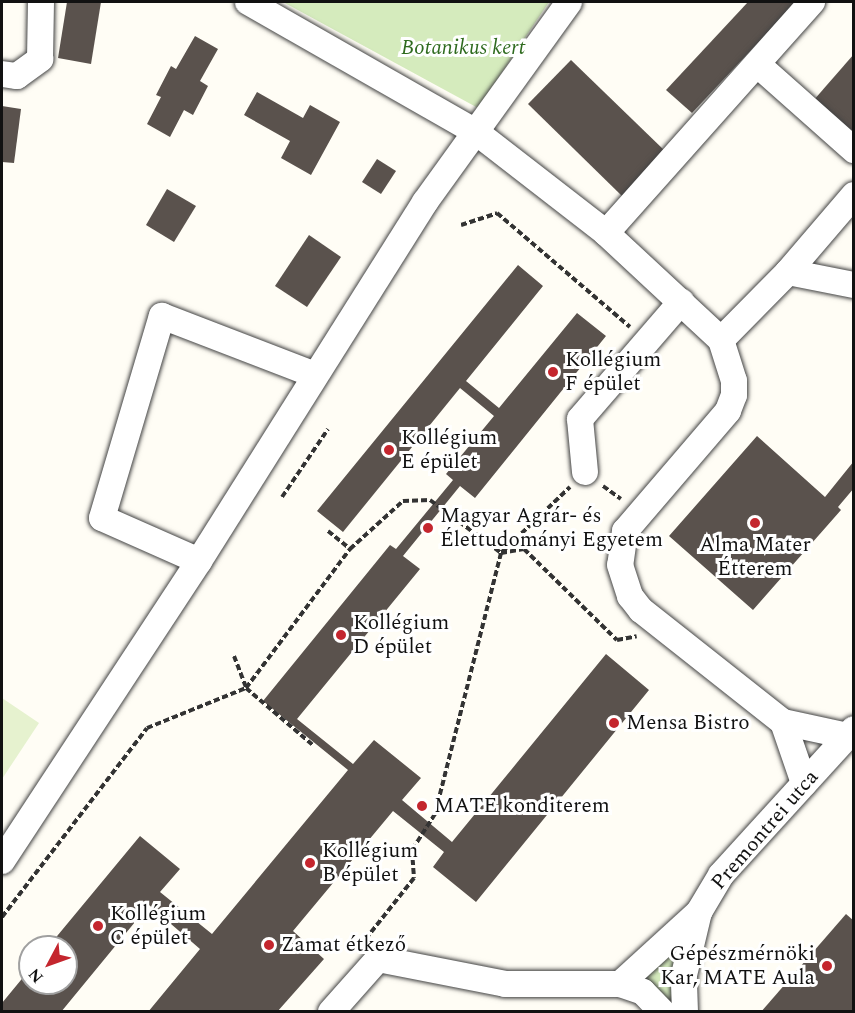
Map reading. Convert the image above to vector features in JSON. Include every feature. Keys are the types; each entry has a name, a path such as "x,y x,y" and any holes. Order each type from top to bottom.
{"street":[{"path":"2,74 17,76 40,59 40,2"},
{"path":"248,2 476,132 606,233 721,340 734,381 734,395 728,411 625,531 621,549 623,582 641,610 783,722 851,732"},
{"path":"2,861 199,561 425,202 568,2"},
{"path":"606,233 812,2"},
{"path":"758,64 854,150"},
{"path":"721,340 788,272 854,195"},
{"path":"788,272 854,285"},
{"path":"585,472 580,419 681,302"},
{"path":"199,561 102,518 162,316 315,375"},
{"path":"783,722 804,783"},
{"name":"Premontrei utca","path":"685,1011 684,975 699,912 721,875 851,732"},
{"path":"620,984 699,912"},
{"path":"331,1011 378,959 505,984 620,984 643,992 662,1011"}],"path":[{"path":"461,225 497,213 646,341"},
{"path":"282,497 328,429"},
{"path":"378,959 367,938 414,878 412,850 435,814 501,554 585,472 639,513"},
{"path":"2,917 147,728 246,688 350,549 403,501 430,500 501,554 524,549 617,640 666,631"},
{"path":"328,531 350,549"},
{"path":"234,656 246,688 314,746"}],"green space":[{"name":"Botanikus kert","path":"283,2 549,2 478,108"},
{"path":"2,698 39,723 2,779"},
{"path":"699,912 685,1011 633,987"}],"building":[{"path":"67,2 101,2 91,64 58,58"},
{"path":"748,2 796,2 692,113 666,90"},
{"path":"195,36 218,49 200,81 208,86 193,115 184,110 170,137 147,124 161,97 156,95 171,66 176,69"},
{"path":"854,54 854,137 813,101"},
{"path":"571,60 665,151 622,196 528,104"},
{"path":"257,92 303,118 310,105 340,122 311,175 281,158 290,141 244,115"},
{"path":"2,106 21,109 14,163 2,162"},
{"path":"377,159 396,171 381,194 362,182"},
{"path":"167,189 196,206 174,242 146,225"},
{"path":"309,235 341,257 307,307 275,286"},
{"path":"518,265 543,286 466,381 499,408 577,313 606,336 475,498 460,486 403,556 420,569 297,719 353,764 374,740 421,778 402,800 452,842 606,654 649,690 476,902 433,867 444,852 393,811 293,931 324,959 277,1012 148,1012 200,949 149,905 78,991 78,935 58,935 140,836 180,869 160,892 212,934 348,770 263,701 390,545 396,549 453,480 446,474 494,416 460,388 343,532 317,511"},
{"name":"Alma Mater Étterem","path":"757,436 825,497 854,461 854,488 838,507 841,510 753,610 669,536"},
{"name":"Gépészmérnöki Kar, MATE Aula","path":"846,914 854,921 854,1012 761,1012"},
{"path":"18,984 18,995 75,995 61,1012 2,1012 2,1003"}],"place":[{"name":"Kollégium F épület","path":"553,372"},
{"name":"Kollégium E épület","path":"389,450"},
{"name":"Alma Mater Étterem","path":"755,523"},
{"name":"Magyar Agrár- és Élettudományi Egyetem","path":"428,528"},
{"name":"Kollégium D épület","path":"341,635"},
{"name":"Mensa Bistro","path":"614,723"},
{"name":"MATE konditerem","path":"422,806"},
{"name":"Kollégium B épület","path":"310,863"},
{"name":"Kollégium C épület","path":"98,926"},
{"name":"Zamat étkező","path":"269,945"},
{"name":"Gépészmérnöki Kar, MATE Aula","path":"827,966"}]}
